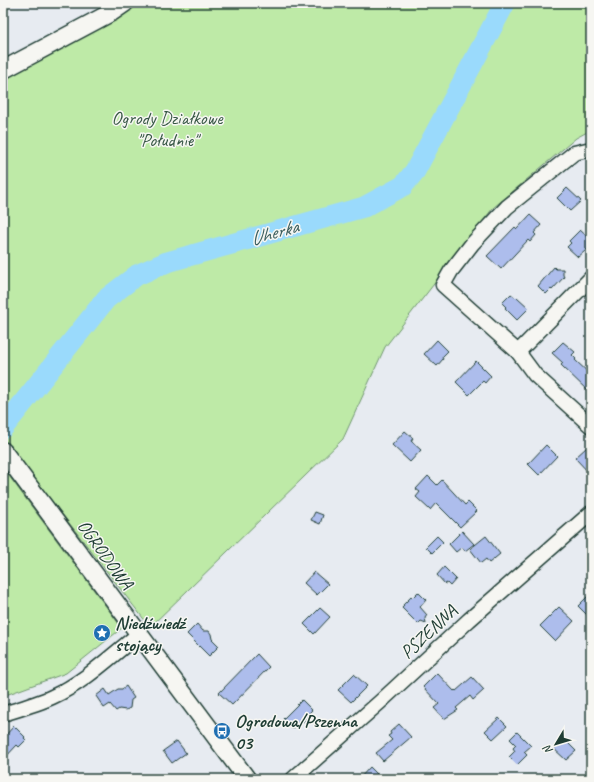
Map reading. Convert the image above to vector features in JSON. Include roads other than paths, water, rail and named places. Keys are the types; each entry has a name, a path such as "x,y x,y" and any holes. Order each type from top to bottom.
{"street":[{"path":"3,70 112,12 125,3"},
{"path":"591,148 574,153 507,207 472,244 451,271 444,285 518,352 535,375 591,426"},
{"path":"518,352 591,278"},
{"name":"OGRODOWA","path":"3,450 247,779"},
{"name":"PSZENNA","path":"293,779 469,620 591,513"},
{"path":"3,714 42,701 74,685 139,634"}],"waterway":[{"name":"Uherka","path":"3,428 106,299 137,275 167,262 364,207 403,186 415,171 505,3"}],"place":[{"name":"Niedźwiedź stojący","path":"102,633"},
{"name":"Ogrodowa/Pszenna 03","path":"222,731"}],"park label":[{"name":"Ogrody Działkowe \"Południe\"","path":"167,128"}]}
